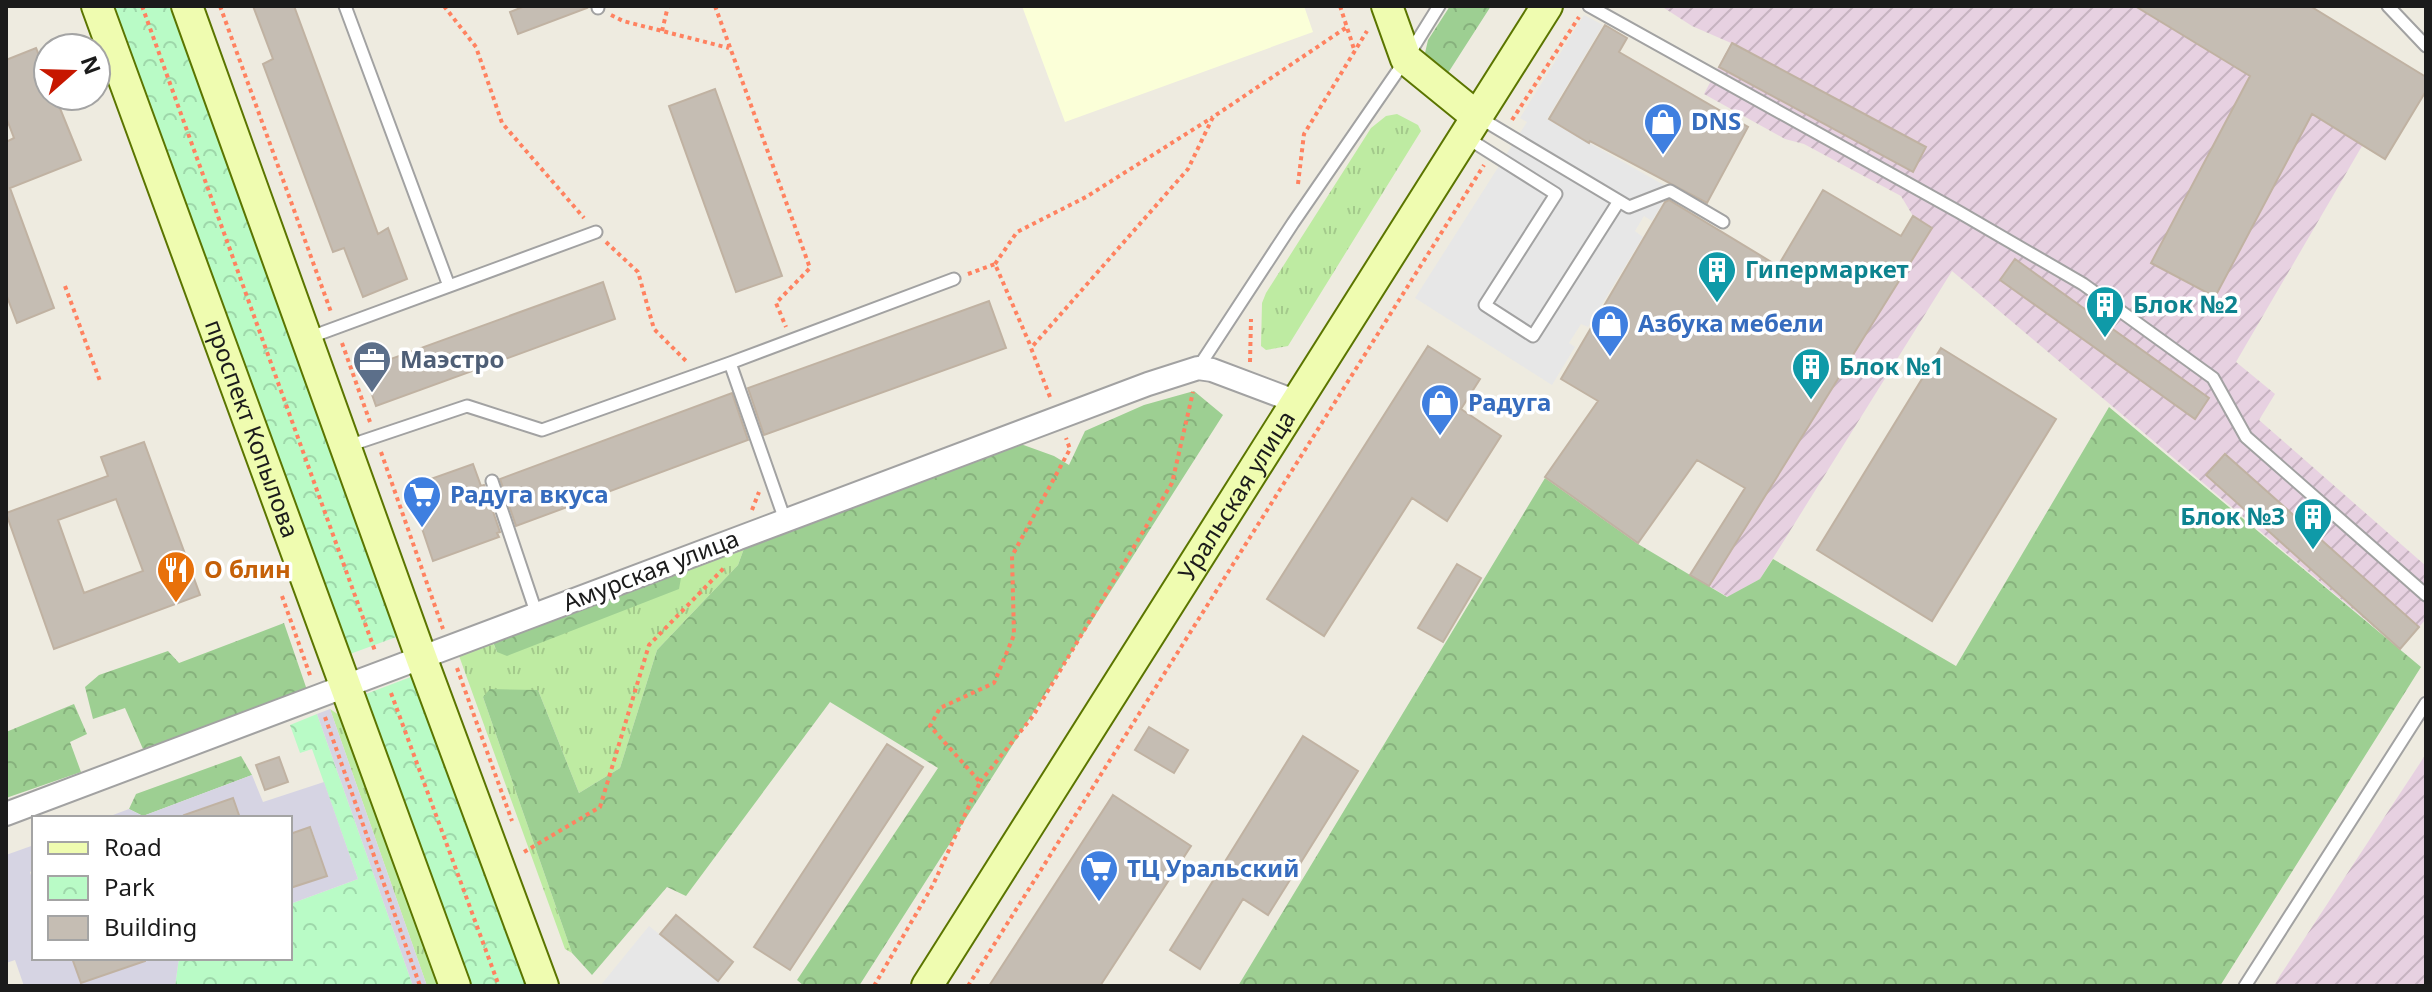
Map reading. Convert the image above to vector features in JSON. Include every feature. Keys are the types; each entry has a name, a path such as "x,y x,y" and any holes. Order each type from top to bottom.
{"street":[{"name":"проспект Копылова","path":"97,6 455,986"},
{"path":"187,6 543,986"},
{"path":"1387,6 1406,59 1470,126"},
{"name":"Уральская улица","path":"927,986 1547,6"},
{"name":"Амурская улица","path":"6,814 1058,417 1198,368"},
{"path":"1198,368 1212,370 1297,402"}],"lane":[{"path":"345,6 449,286"},
{"path":"1198,368 1439,6"},
{"path":"1587,6 2083,284 2213,378 2246,437 2426,595"},
{"path":"2388,6 2426,46"},
{"path":"1470,126 1505,132 1629,207 1670,191 1723,222"},
{"path":"1470,126 1491,153 1556,194 1485,305 1533,336 1619,201"},
{"path":"307,338 596,232"},
{"path":"346,447 467,406 542,430 954,279"},
{"path":"730,363 785,520"},
{"path":"492,481 537,615"},
{"path":"2245,986 2426,703"}],"path":[{"path":"142,6 499,986"},
{"path":"220,6 513,822"},
{"path":"444,6 476,47 502,123 596,232 638,272 654,329 699,374"},
{"path":"662,31 668,6"},
{"path":"715,6 810,268 776,303 791,340"},
{"path":"1293,223 1304,134 1354,50 1340,6"},
{"path":"1505,132 1587,6"},
{"path":"598,7 623,21 731,48"},
{"path":"954,279 995,264 1017,232 1086,197 1347,27"},
{"path":"1031,348 1188,169 1213,117"},
{"path":"968,986 1491,153"},
{"path":"980,782 930,726 940,708 994,683 1014,635 1012,556 1070,449 995,264"},
{"path":"65,286 100,381"},
{"path":"1249,384 1251,287"},
{"path":"874,986 933,885 980,782 1033,716 1172,483 1198,368"},
{"path":"524,852 600,807 649,645 732,560 767,469"}],"shaded area":[{"path":"1022,6 1304,6 1313,32 1065,122"},
{"path":"1661,6 2310,6 2426,77 2426,91 2385,159 2362,146 2236,362 2275,394 2259,420 2426,566 2426,619 2400,649 1952,271 1760,579 1728,597 1690,575 1913,216 1901,196 1804,144 1785,139 1704,94 1731,43 1692,26"},
{"path":"1584,15 1603,25 1547,119 1671,189 1652,221 1644,216 1635,231 1643,237 1588,327 1581,324 1569,343 1575,347 1552,385 1415,298 1527,122 1520,118"},
{"path":"330,709 427,986 413,986 317,714"},
{"path":"2426,754 2426,986 2274,986 2281,974"},
{"path":"252,775 263,802 324,782 358,879 292,903 292,887 327,876 311,827 292,833 292,816 239,816 233,798 194,811 195,816 143,816"},
{"path":"129,809 143,816 110,816"},
{"path":"32,846 32,960 73,960 81,983 123,969 120,960 179,960 175,986 24,986 15,960 6,963 6,855"},
{"path":"649,926 691,959 724,986 600,986"}],"green space":[{"path":"114,6 171,6 399,636 350,654"},
{"path":"1450,6 1491,6 1448,73 1430,62 1425,53 1428,40"},
{"path":"1397,114 1418,125 1421,131 1288,346 1266,350 1261,346 1262,303 1266,293 1371,128 1386,116"},
{"path":"1194,391 1223,415 859,986 804,986 797,980 938,768 830,702 686,896 667,887 592,975 572,953 483,697 490,689 538,690 579,793 620,768 657,650 738,565 746,543 1018,443 1069,465 1085,431 1144,405"},
{"path":"2109,407 2421,667 2220,986 1238,986 1545,478 1638,544 1727,597 1760,579 1773,559 1956,666"},
{"path":"746,543 738,565 657,650 620,768 579,793 538,690 483,697 572,953 565,949 458,653 501,635 493,643 497,652 670,572"},
{"path":"669,572 681,578 679,589 507,656 497,652 493,642"},
{"path":"284,623 307,690 143,749 125,708 93,719 85,687 99,675 168,651 179,663"},
{"path":"416,675 527,986 471,986 366,694"},
{"path":"74,704 87,734 70,742 81,772 6,798 6,732"},
{"path":"330,709 342,717 438,986 427,986"},
{"path":"317,714 413,986 175,986 179,960 292,960 292,903 358,879 312,749 300,753 290,725"},
{"path":"241,756 252,775 143,816 129,809 136,794"}],"building":[{"path":"253,6 294,6 378,234 388,228 407,279 363,297 344,248 333,252 263,64 273,59"},
{"path":"525,6 587,8 518,34 510,12"},
{"path":"2135,6 2310,6 2426,77 2426,91 2385,159 2312,114 2215,297 2151,263 2250,76"},
{"path":"1605,25 1627,38 1619,52 1748,127 1707,203 1589,143 1549,119"},
{"path":"1732,43 1926,147 1913,172 1719,67"},
{"path":"32,50 32,112 62,112 81,160 10,188 54,308 17,323 6,294 6,142 14,138 6,117 6,60"},
{"path":"715,89 782,276 736,292 669,106"},
{"name":"Гипермаркет","path":"1823,190 1901,236 1913,216 1932,228 1709,586 1690,575 1745,488 1697,460 1638,543 1545,477 1598,401 1561,379 1665,202 1669,200 1778,266"},
{"name":"Блок №2","path":"2015,259 2209,398 2195,419 2000,280"},
{"path":"603,282 615,319 376,406 363,369"},
{"path":"989,301 1006,348 764,435 748,388"},
{"path":"1428,346 1480,379 1461,409 1501,436 1447,521 1412,498 1324,636 1267,599"},
{"path":"1941,348 2056,419 1932,621 1817,550"},
{"path":"732,393 748,440 516,526 500,479"},
{"path":"144,442 200,595 54,649 6,513 108,476 101,457","holes":["116,499 143,571 84,593 58,520"]},
{"name":"Блок №3","path":"2225,454 2419,627 2400,649 2206,475"},
{"path":"473,464 481,486 484,485 499,537 433,561 408,487"},
{"path":"1457,564 1481,578 1443,642 1418,628"},
{"path":"1149,727 1188,750 1174,773 1135,750"},
{"path":"1303,736 1358,771 1268,915 1243,899 1200,969 1170,950"},
{"path":"887,744 923,767 790,970 754,947"},
{"path":"279,757 288,782 265,790 256,765"},
{"name":"ТЦ Уральский","path":"1113,795 1191,846 1100,986 989,986"},
{"path":"233,798 239,816 184,816"},
{"path":"310,827 327,876 292,887 292,833"},
{"path":"676,915 733,962 718,981 660,934"},
{"path":"73,960 145,960 145,961 81,983"}],"place":[{"name":"DNS","path":"1663,156"},
{"name":"Гипермаркет","path":"1717,304"},
{"name":"Блок №2","path":"2105,339"},
{"name":"Азбука мебели","path":"1610,358"},
{"name":"Маэстро","path":"372,394"},
{"name":"Блок №1","path":"1811,401"},
{"name":"Радуга","path":"1440,437"},
{"name":"Радуга вкуса","path":"422,529"},
{"name":"Блок №3","path":"2313,551"},
{"name":"О блин","path":"176,604"},
{"name":"ТЦ Уральский","path":"1099,903"}]}
